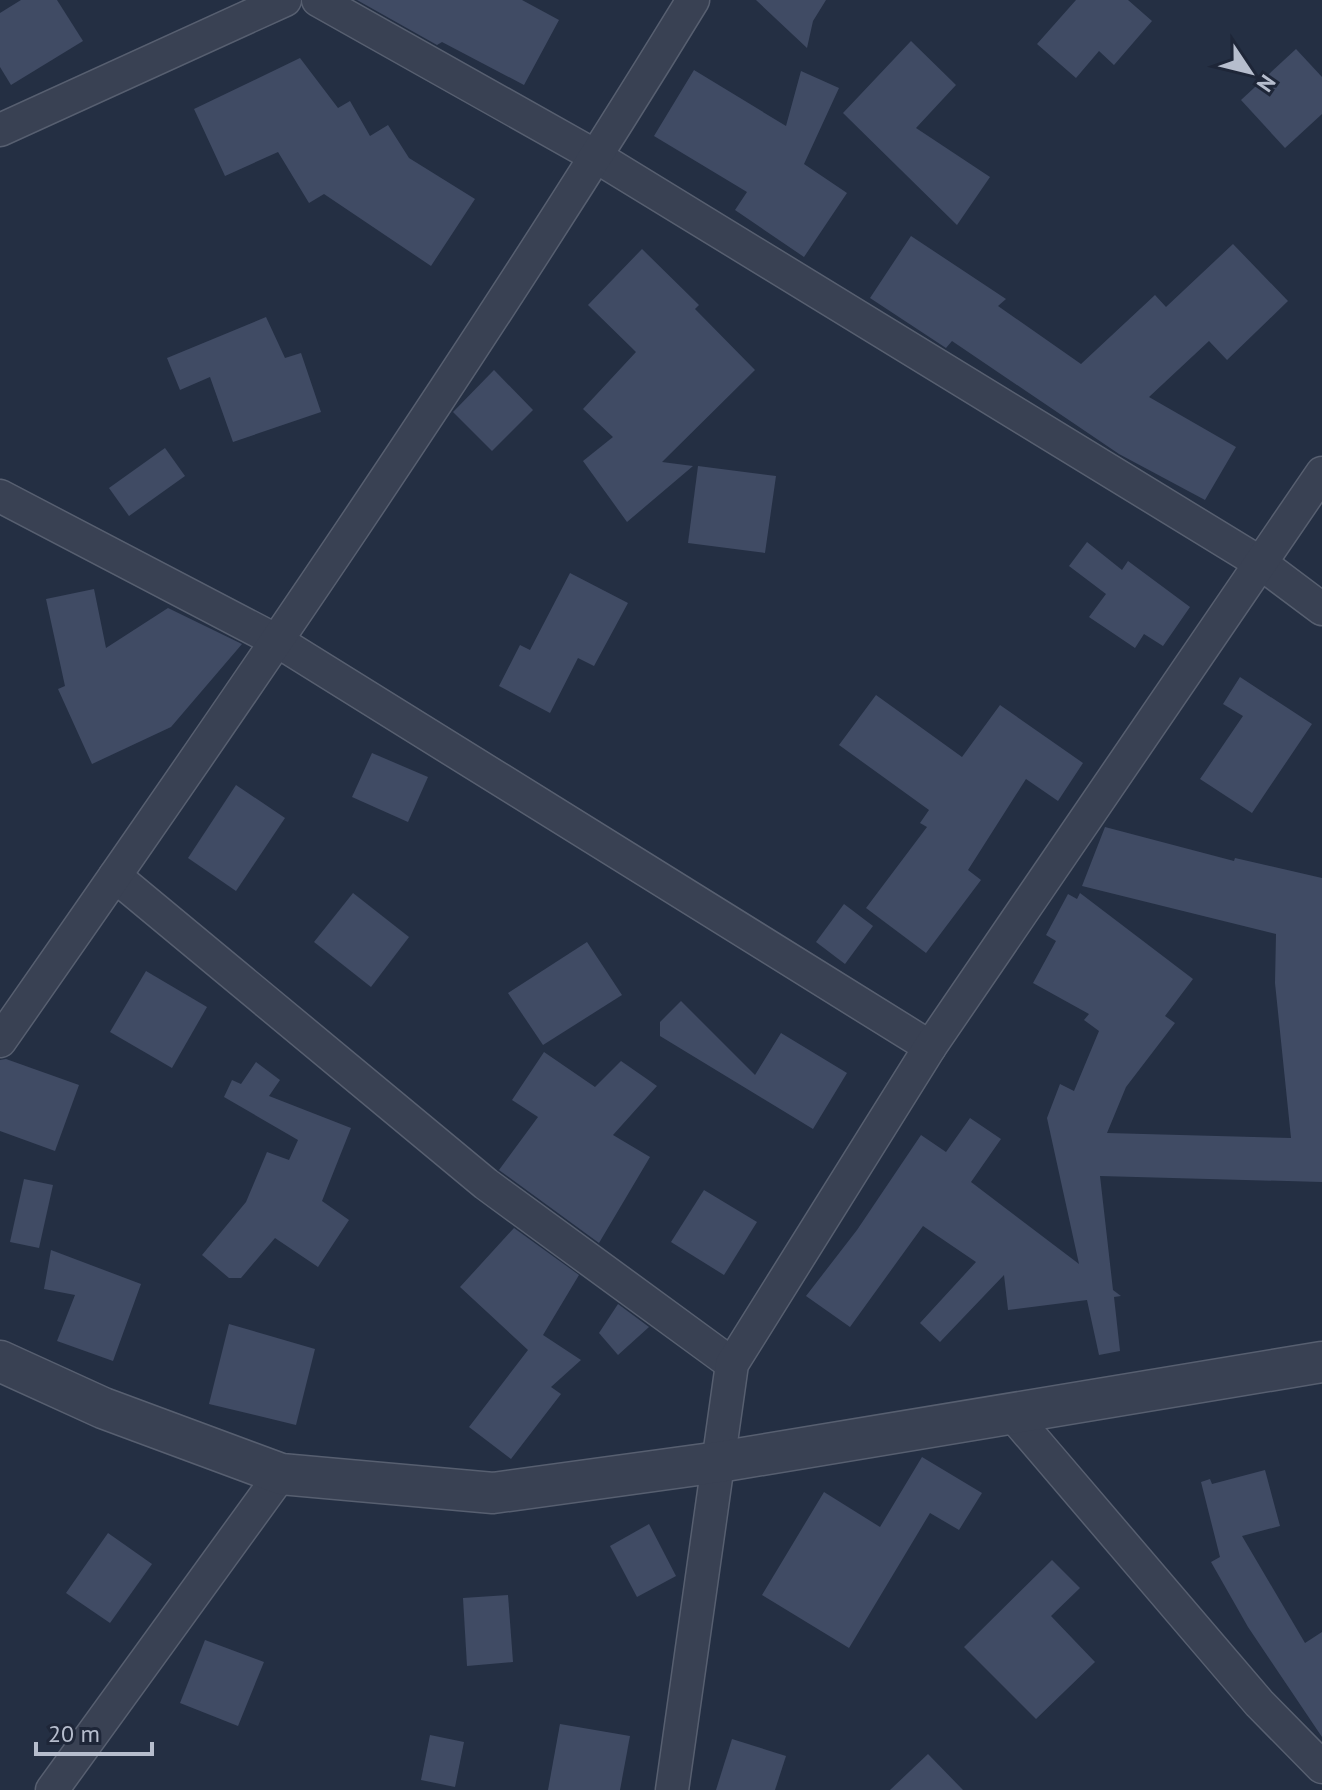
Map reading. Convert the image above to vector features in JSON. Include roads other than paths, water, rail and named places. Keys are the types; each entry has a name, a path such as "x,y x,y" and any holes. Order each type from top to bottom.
{"street":[{"path":"0,130 285,0"},
{"path":"318,0 597,157 1262,564 1322,609"},
{"path":"0,1041 279,642 597,157 693,0"},
{"path":"672,1790 732,1364 930,1047 1322,473"},
{"path":"0,496 279,642 930,1047"},
{"path":"115,876 486,1184 732,1364"},
{"path":"0,1361 103,1408 281,1474 493,1493 719,1462 1322,1362"},
{"path":"1012,1414 1259,1703 1322,1767"},
{"path":"52,1790 281,1474"}]}
